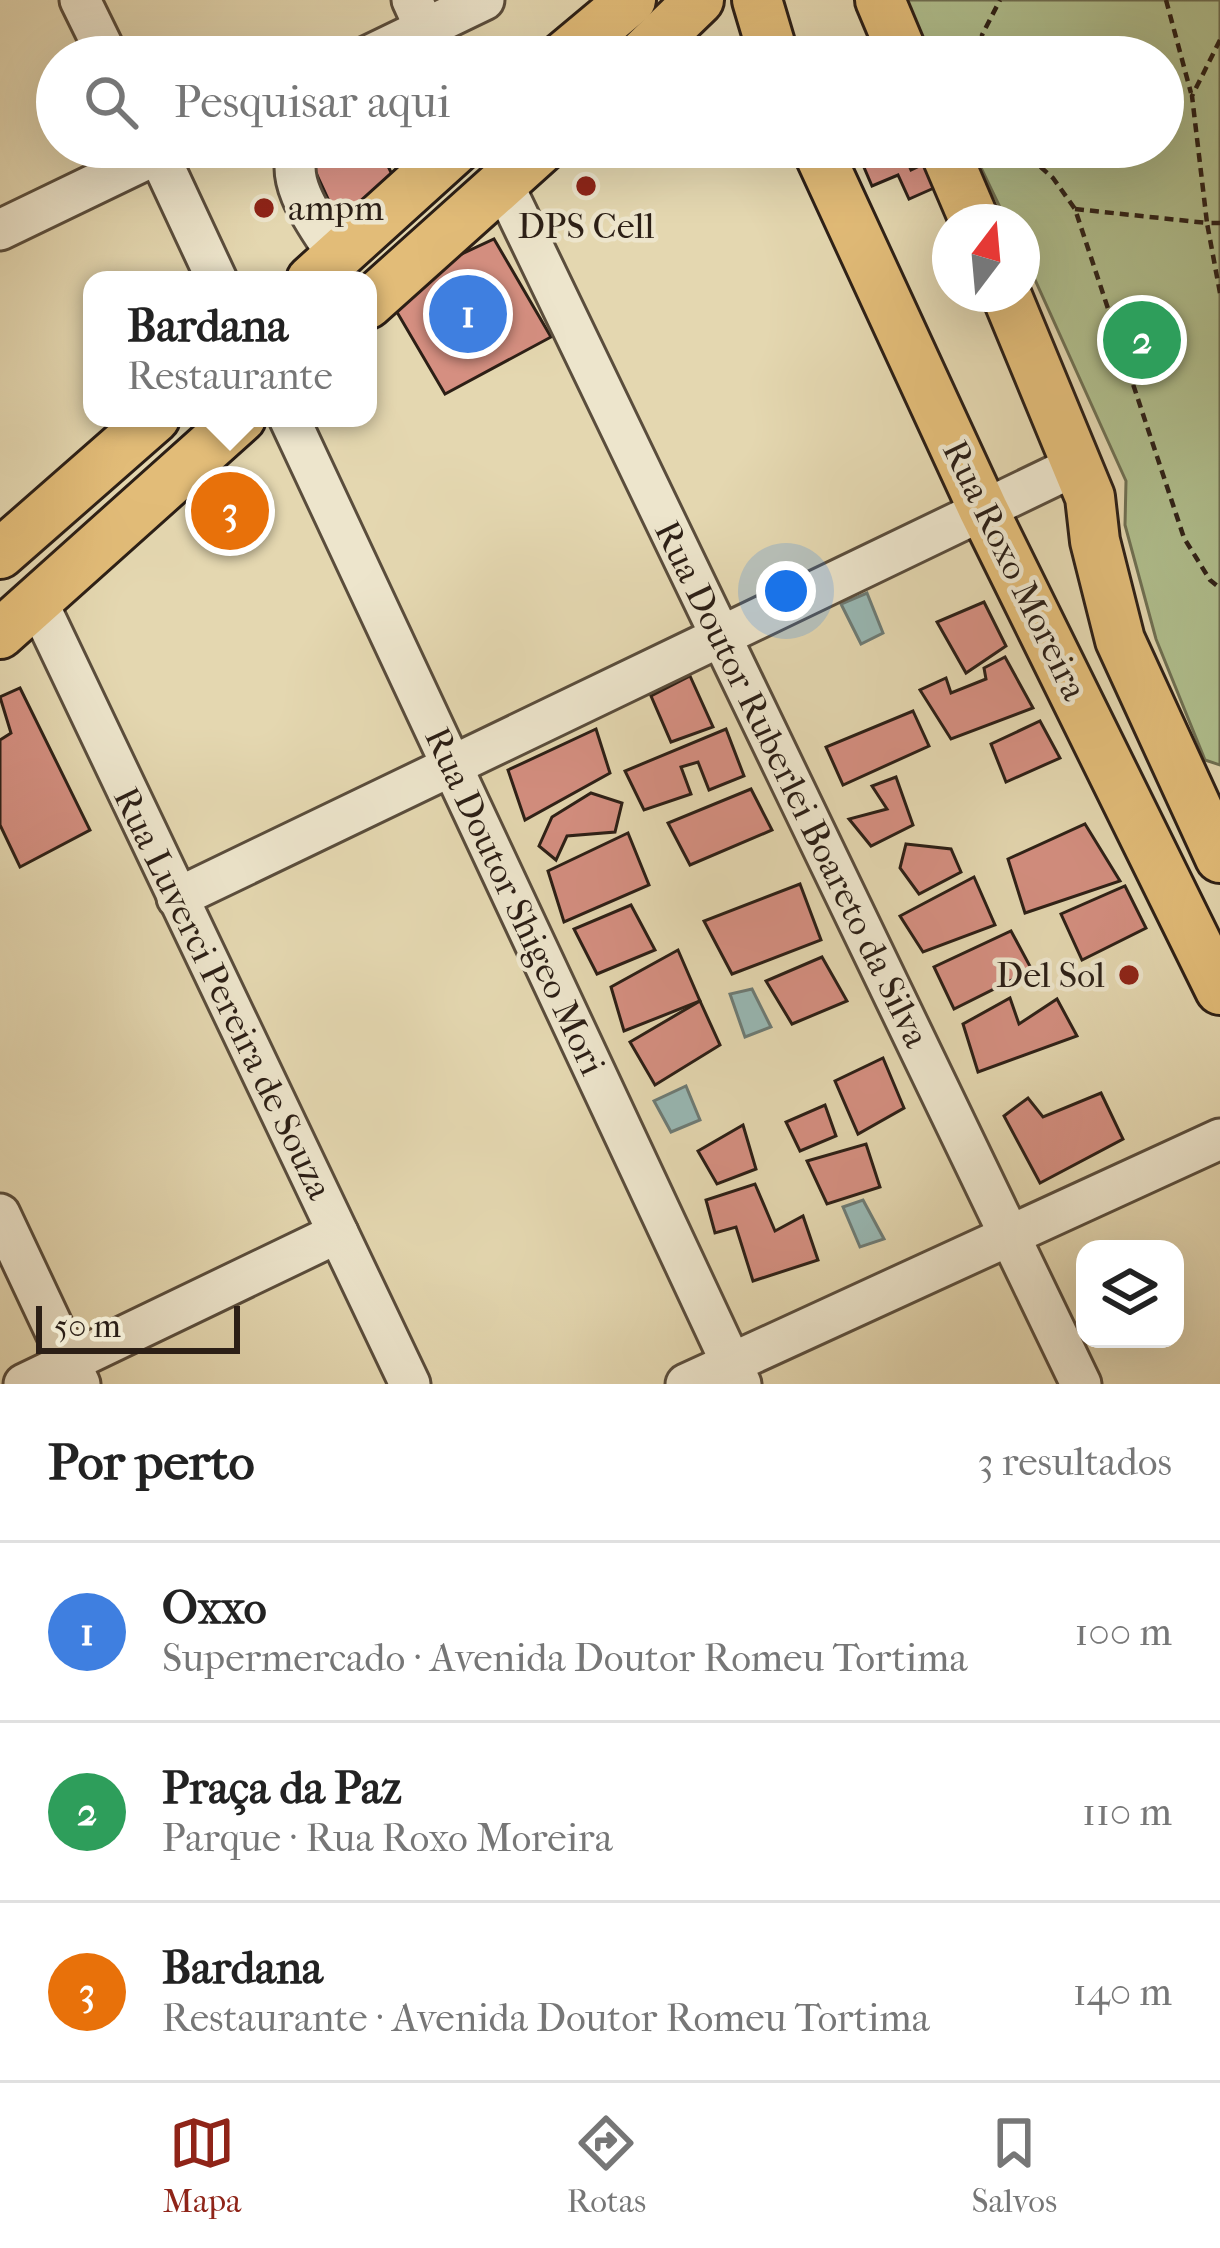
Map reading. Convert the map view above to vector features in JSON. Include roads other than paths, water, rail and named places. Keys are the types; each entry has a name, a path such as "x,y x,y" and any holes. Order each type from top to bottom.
{"main road":[{"path":"588,36 631,0"},
{"path":"662,36 699,0"},
{"path":"757,0 768,36"},
{"path":"880,0 895,36"},
{"path":"324,268 435,168"},
{"path":"377,296 520,168"},
{"name":"Rua Roxo Moreira","path":"826,168 983,508 1220,990"},
{"path":"952,168 967,204"},
{"name":"Rua Roxo Moreira","path":"1014,312 1090,497 1095,542 1120,640 1217,846"},
{"path":"0,554 145,427"},
{"path":"0,634 232,427"}],"street":[{"path":"80,0 98,36"},
{"path":"426,29 484,0"},
{"path":"0,230 124,168"},
{"path":"170,168 213,271"},
{"path":"294,168 324,268"},
{"name":"Rua Doutor Ruberlei Boareto da Silva","path":"503,184 1082,1384"},
{"name":"Rua Doutor Shigeo Mori","path":"293,427 736,1373"},
{"path":"177,898 1079,464"},
{"name":"Rua Luverci Pereira de Souza","path":"37,601 410,1384"},
{"path":"686,1384 736,1373 1010,1233 1220,1139"},
{"path":"0,1214 75,1373"},
{"path":"24,1384 75,1373 338,1233"}],"water":[{"path":"867,593 883,633 861,644 841,604"},
{"path":"752,989 771,1027 745,1037 730,994"},
{"path":"686,1086 700,1120 671,1132 654,1101"},
{"path":"863,1200 884,1239 860,1247 843,1207"}],"place":[{"name":"DPS Cell","path":"586,186"},
{"name":"ampm","path":"264,208"},
{"name":"Oxxo","path":"468,314"},
{"name":"Praça da Paz","path":"1142,340"},
{"name":"Bardana","path":"230,511"},
{"name":"Del Sol","path":"1129,975"}]}
